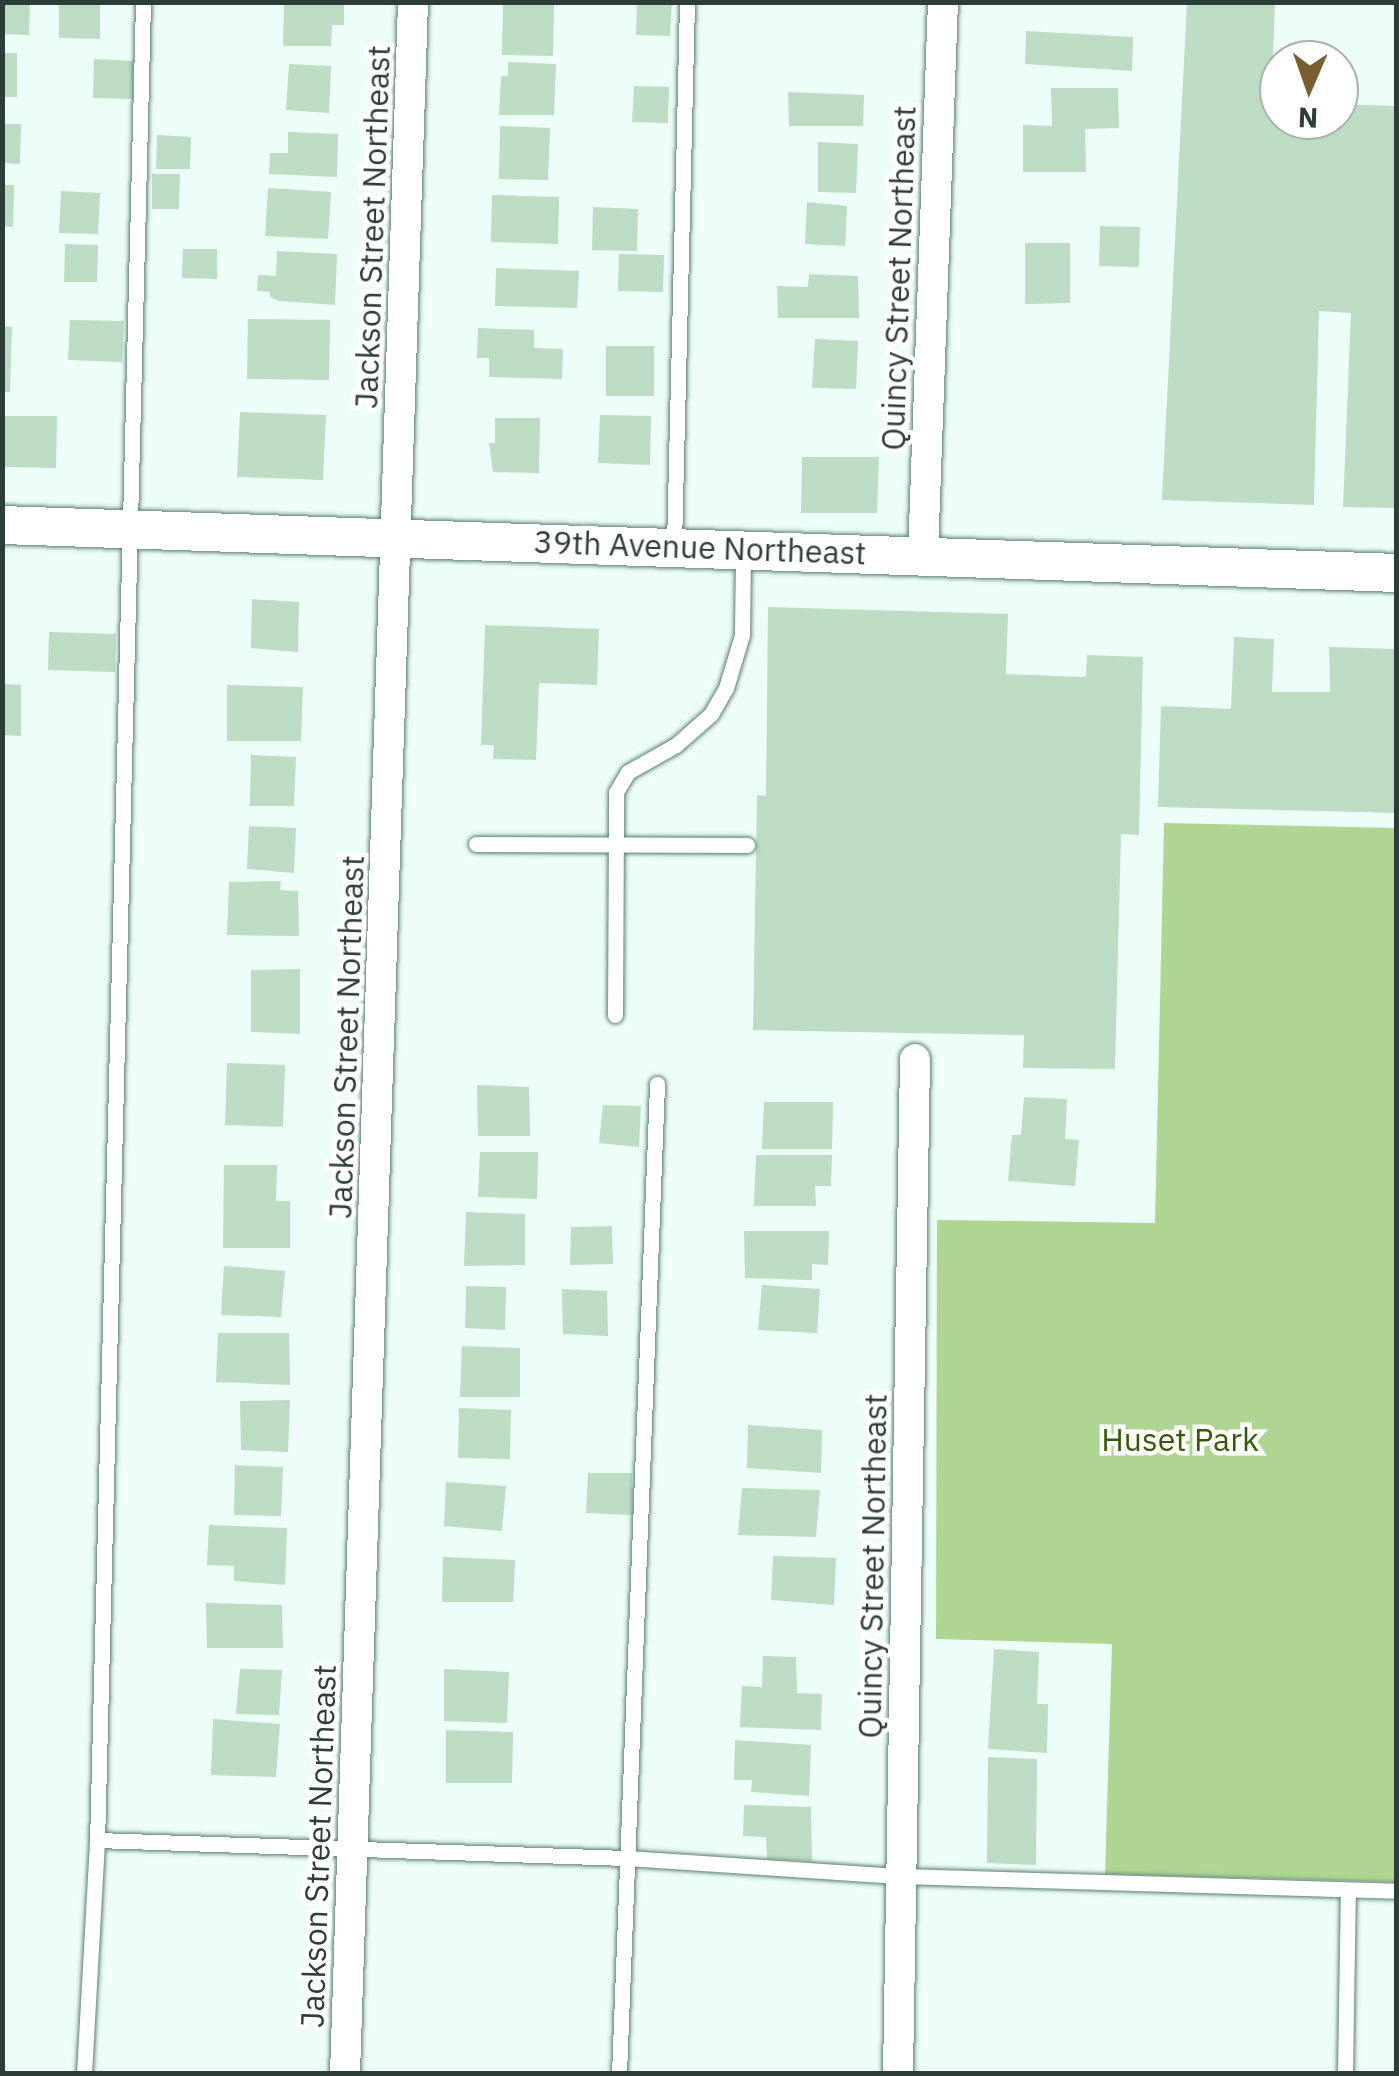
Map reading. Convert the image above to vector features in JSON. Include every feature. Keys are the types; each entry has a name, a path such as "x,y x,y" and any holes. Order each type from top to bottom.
{"street":[{"name":"Jackson Street Northeast","path":"346,2074 413,2"},
{"name":"Quincy Street Northeast","path":"923,555 943,2"},
{"name":"39th Avenue Northeast","path":"2,525 1396,573"},
{"name":"Quincy Street Northeast","path":"898,2074 915,1059"}],"lane":[{"path":"84,2074 96,1840 143,2"},
{"path":"674,546 687,2"},
{"path":"615,1015 616,792 628,772 676,745 711,714 726,688 742,635 743,548"},
{"path":"476,844 747,845"},
{"path":"619,2074 657,1084"},
{"path":"96,1840 627,1858 901,1876 1396,1891"},
{"path":"1345,2074 1348,1890"}],"green space":[{"name":"Huset Park","path":"1164,823 1396,828 1396,1882 1105,1874 1112,1644 936,1639 937,1220 1155,1223"}],"building":[{"path":"2,2 30,2 29,35 2,34"},
{"path":"59,2 100,2 100,39 59,38"},
{"path":"503,2 554,3 553,56 502,55"},
{"path":"637,2 672,2 670,36 636,35"},
{"path":"1187,2 1275,2 1273,40 1259,40 1259,140 1359,140 1359,105 1396,106 1396,508 1343,507 1351,313 1319,311 1314,505 1162,500"},
{"path":"284,3 344,5 344,25 332,25 331,46 283,46"},
{"path":"1026,31 1133,37 1132,71 1025,64"},
{"path":"2,53 17,53 17,97 2,97"},
{"path":"94,59 134,61 133,99 93,98"},
{"path":"508,62 556,64 554,115 499,115 501,76 508,76"},
{"path":"289,64 331,66 329,113 286,110"},
{"path":"634,86 669,87 668,123 632,122"},
{"path":"1051,88 1118,88 1119,128 1085,129 1086,172 1023,172 1023,125 1052,126"},
{"path":"788,92 864,95 863,126 789,126"},
{"path":"2,124 21,124 20,164 2,163"},
{"path":"500,126 550,128 548,180 499,179"},
{"path":"288,132 338,134 337,177 269,174 270,153 288,153"},
{"path":"157,135 191,137 190,169 156,169"},
{"path":"818,142 858,144 856,193 818,192"},
{"path":"152,174 180,174 179,209 152,209"},
{"path":"2,185 14,185 13,227 2,226"},
{"path":"268,188 331,192 328,239 265,236"},
{"path":"61,191 100,193 98,234 59,233"},
{"path":"492,195 559,197 558,244 491,242"},
{"path":"807,202 847,206 845,246 805,244"},
{"path":"593,207 638,209 637,251 592,250"},
{"path":"1100,226 1140,227 1139,267 1099,266"},
{"path":"1025,243 1070,243 1070,303 1025,304"},
{"path":"65,244 98,245 97,282 64,282"},
{"path":"183,249 217,249 217,279 182,278"},
{"path":"277,251 337,254 335,305 279,301 270,297 270,292 257,291 258,275 276,276"},
{"path":"619,254 664,255 663,292 618,291"},
{"path":"496,268 579,271 577,308 495,306"},
{"path":"809,274 858,276 859,318 778,318 777,286 808,287"},
{"path":"248,319 330,320 329,380 247,379"},
{"path":"70,320 124,321 122,362 68,360"},
{"path":"2,326 12,327 10,392 2,392"},
{"path":"478,328 534,330 534,348 563,349 562,379 489,377 489,358 477,358"},
{"path":"815,339 858,341 856,389 812,388"},
{"path":"606,346 654,346 654,396 606,396"},
{"path":"240,412 326,415 323,480 237,477"},
{"path":"600,415 651,416 650,465 598,463"},
{"path":"2,416 57,416 56,468 2,467"},
{"path":"495,418 540,418 539,473 493,472 489,443 495,443"},
{"path":"802,457 879,457 877,513 801,513"},
{"path":"252,599 299,602 298,652 251,648"},
{"path":"768,607 1008,614 1006,674 1086,677 1087,655 1143,657 1139,835 1121,834 1115,1069 1023,1068 1024,1035 753,1030 757,795 766,796"},
{"path":"485,625 599,629 597,685 539,683 536,760 493,759 494,745 481,745"},
{"path":"49,632 116,634 115,672 48,670"},
{"path":"1234,637 1274,639 1272,692 1330,692 1329,647 1396,649 1396,813 1158,807 1161,706 1231,709"},
{"path":"2,684 21,685 21,736 2,735"},
{"path":"227,685 303,687 301,741 227,741"},
{"path":"251,755 296,757 294,806 250,806"},
{"path":"249,826 296,828 294,873 247,869"},
{"path":"281,881 280,890 298,891 299,936 227,935 229,882"},
{"path":"300,969 300,1034 251,1032 251,970"},
{"path":"227,1063 285,1065 283,1127 225,1125"},
{"path":"477,1085 529,1087 530,1136 478,1136"},
{"path":"1024,1097 1067,1099 1065,1139 1079,1140 1075,1186 1008,1181 1012,1135 1021,1135"},
{"path":"764,1102 833,1102 832,1149 762,1149"},
{"path":"603,1105 641,1106 639,1147 599,1143"},
{"path":"480,1152 538,1152 537,1199 478,1197"},
{"path":"756,1155 832,1155 831,1186 815,1186 816,1206 754,1206"},
{"path":"224,1165 277,1165 276,1201 290,1201 290,1248 223,1248"},
{"path":"466,1212 525,1214 525,1265 464,1266"},
{"path":"612,1226 613,1264 570,1265 571,1227"},
{"path":"744,1231 829,1231 828,1265 812,1264 812,1280 745,1278"},
{"path":"224,1266 285,1271 281,1317 221,1315"},
{"path":"762,1285 820,1289 817,1333 758,1330"},
{"path":"466,1286 506,1287 505,1330 465,1328"},
{"path":"562,1289 607,1291 608,1336 563,1334"},
{"path":"218,1333 289,1333 290,1385 216,1382"},
{"path":"462,1346 520,1348 520,1397 460,1397"},
{"path":"290,1400 288,1452 241,1450 240,1401"},
{"path":"459,1408 511,1410 510,1459 458,1458"},
{"path":"748,1425 822,1430 821,1473 747,1468"},
{"path":"235,1465 283,1467 281,1516 234,1515"},
{"path":"588,1473 632,1473 633,1515 586,1513"},
{"path":"446,1482 506,1486 502,1531 444,1526"},
{"path":"742,1488 820,1490 816,1537 738,1535"},
{"path":"209,1525 287,1528 285,1585 234,1581 234,1566 207,1565"},
{"path":"773,1556 836,1558 834,1605 771,1600"},
{"path":"443,1557 515,1560 513,1602 442,1602"},
{"path":"206,1603 282,1605 283,1648 207,1648"},
{"path":"994,1649 1039,1652 1037,1704 1048,1704 1047,1753 988,1749"},
{"path":"763,1656 796,1657 797,1693 822,1694 821,1730 740,1727 742,1686 762,1687"},
{"path":"240,1669 282,1670 279,1715 236,1714"},
{"path":"444,1669 509,1672 507,1723 444,1721"},
{"path":"213,1719 280,1724 276,1777 211,1775"},
{"path":"446,1730 513,1732 512,1783 446,1783"},
{"path":"735,1740 811,1745 809,1796 751,1792 752,1780 734,1780"},
{"path":"988,1757 1037,1759 1036,1865 987,1863"},
{"path":"744,1805 811,1807 812,1861 767,1859 766,1837 743,1836"}]}
